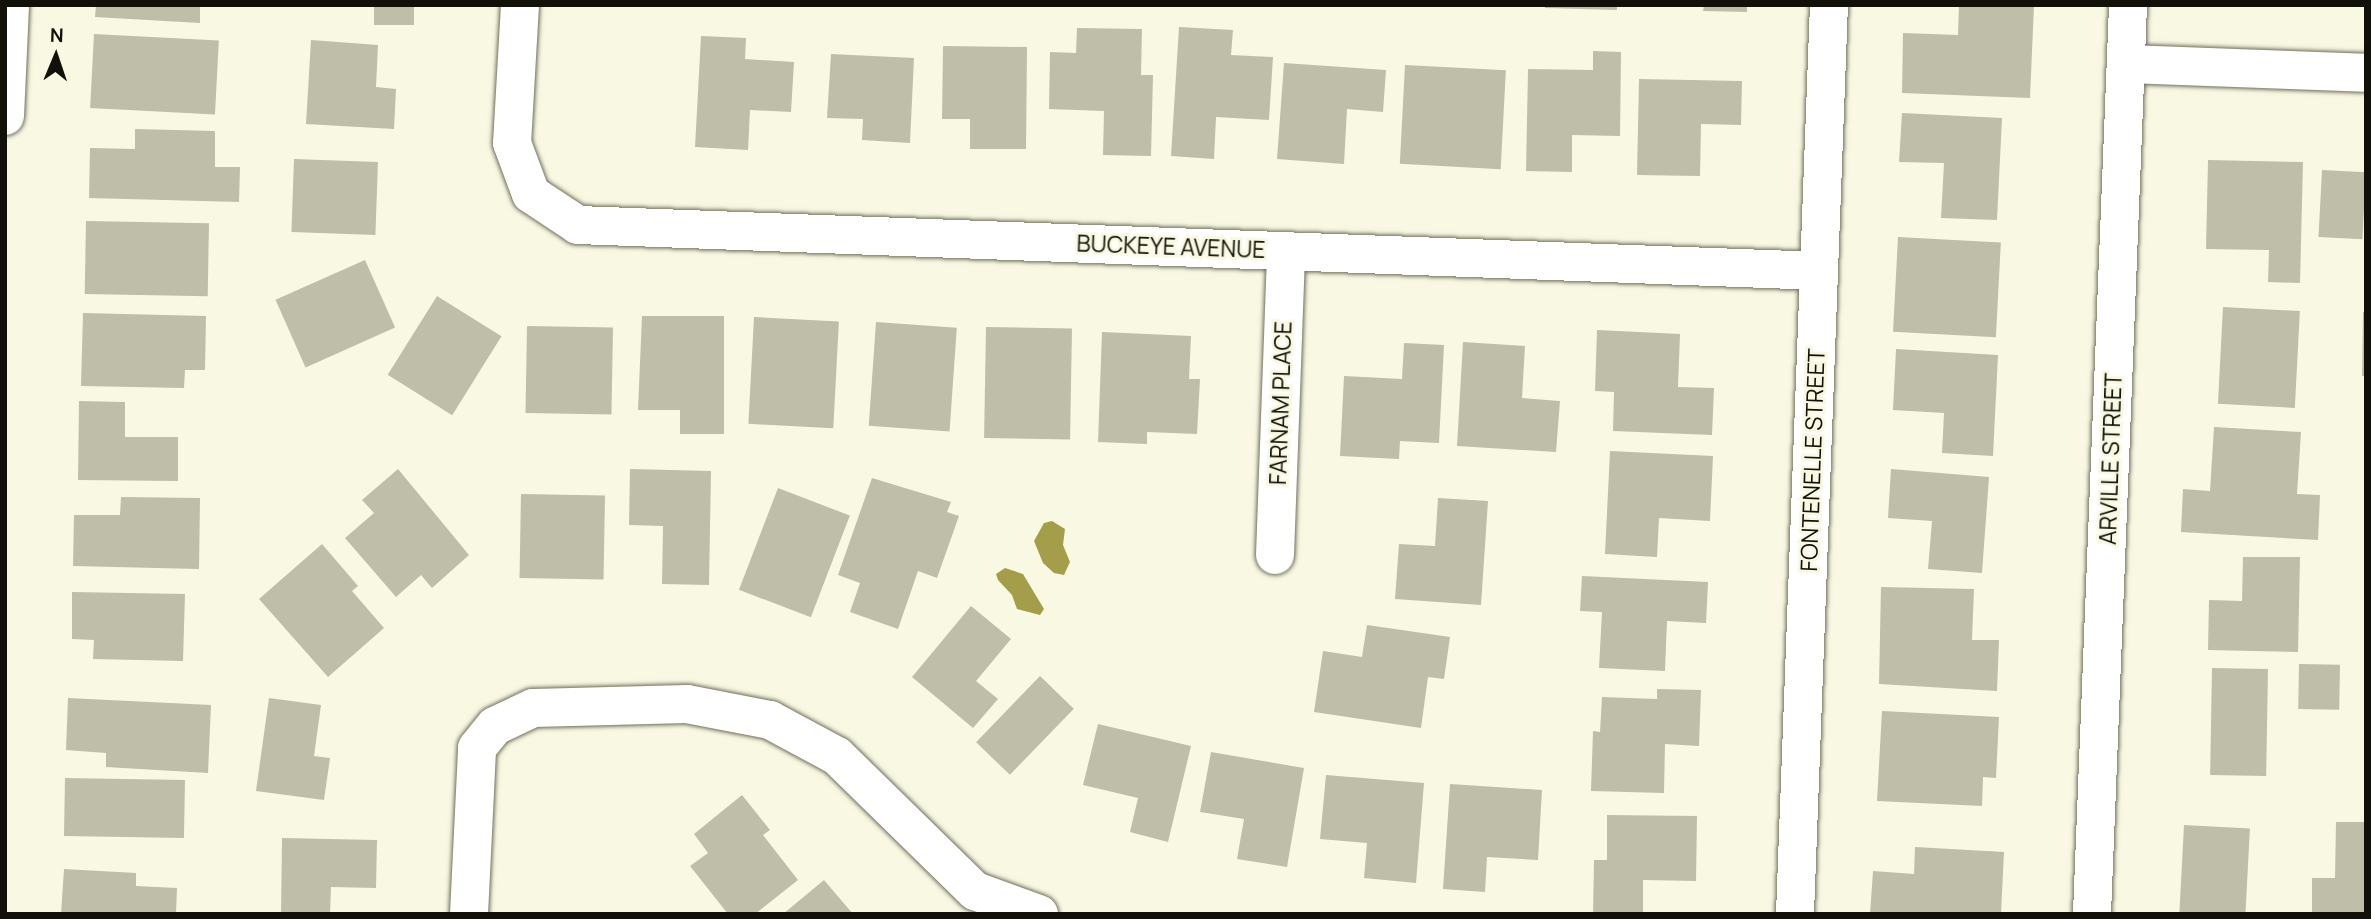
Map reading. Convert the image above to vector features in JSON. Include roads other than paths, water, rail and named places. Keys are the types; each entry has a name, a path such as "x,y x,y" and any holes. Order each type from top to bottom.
{"street":[{"path":"5,116 10,5"},
{"name":"BUCKEYE AVENUE","path":"520,5 512,143 531,194 578,225 1819,271"},
{"name":"FONTENELLE STREET","path":"1795,914 1829,5"},
{"name":"ARVILLE STREET","path":"2092,914 2128,5"},
{"path":"2126,64 2366,73"},
{"name":"FARNAM PLACE","path":"1275,555 1286,251"},
{"path":"469,914 477,748 495,726 533,708 687,704 770,720 837,756 975,891 1039,914"}]}
